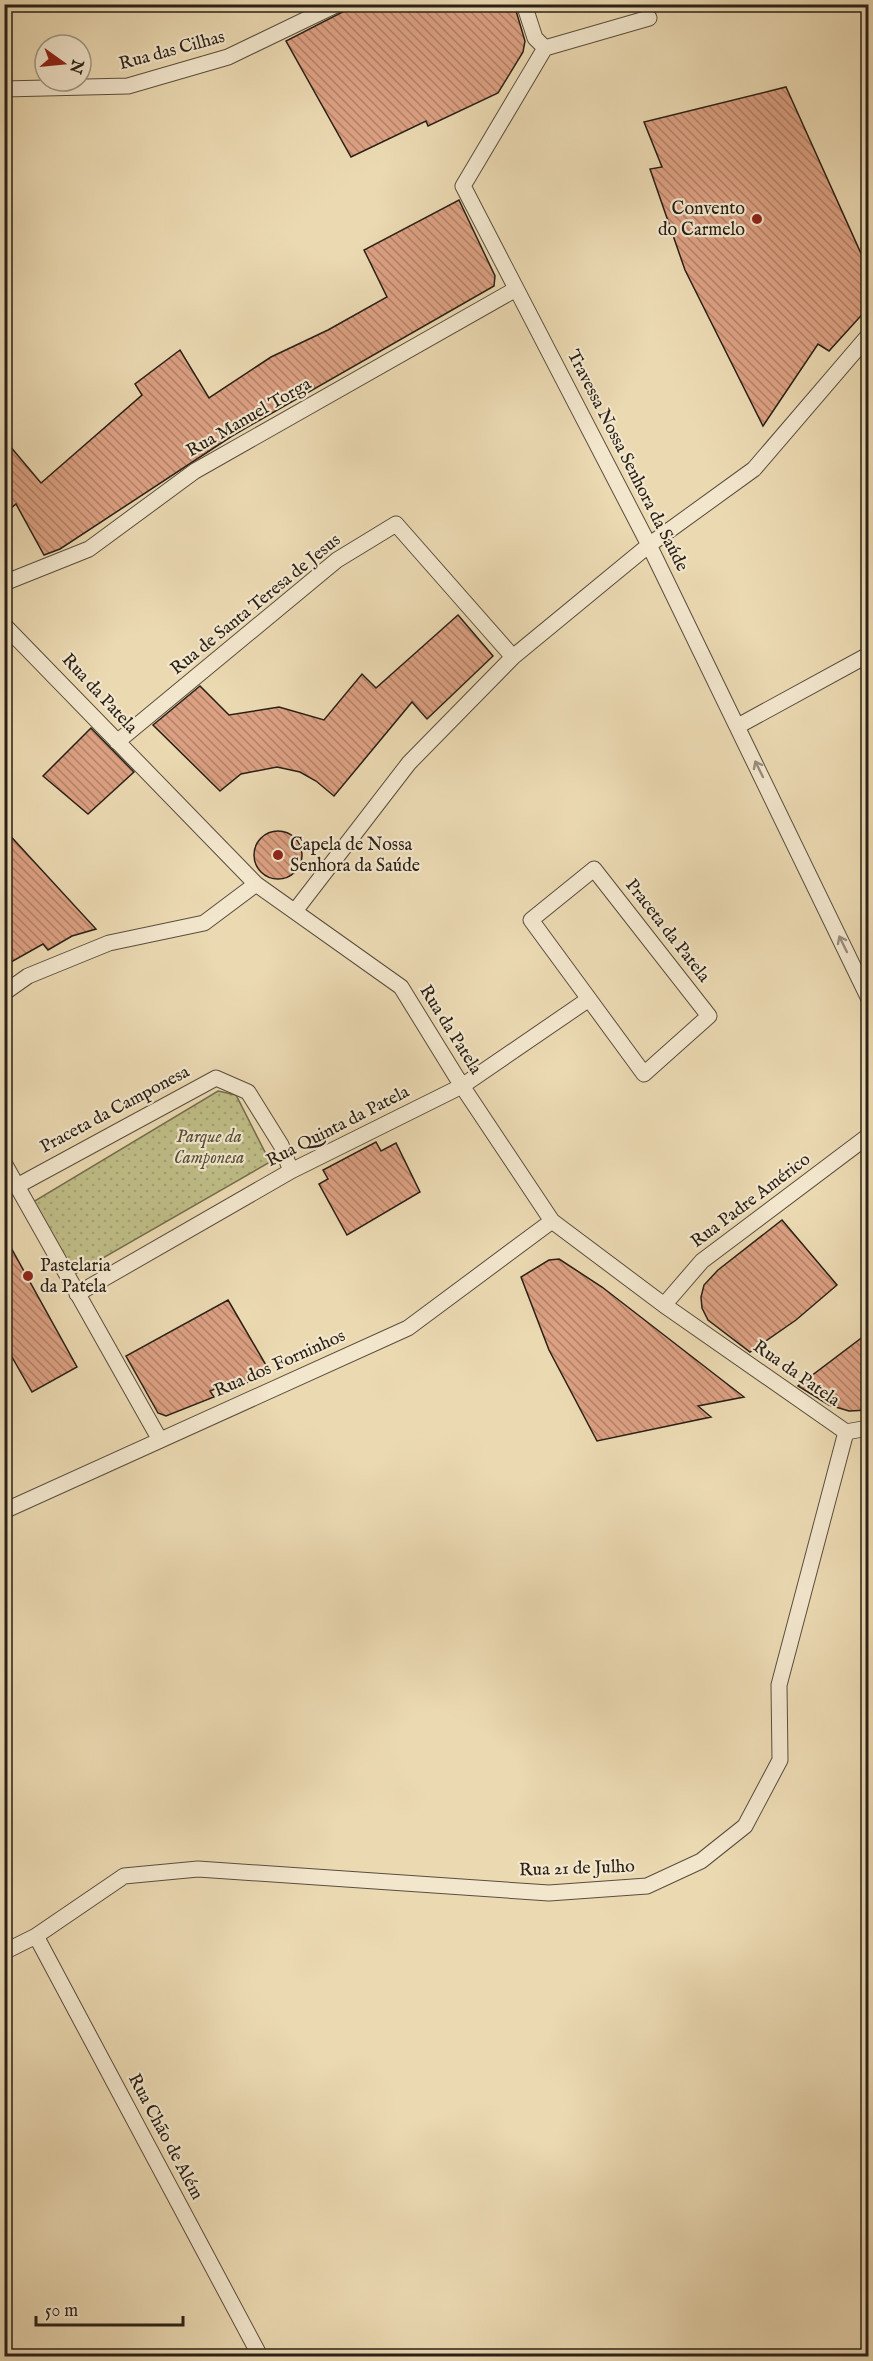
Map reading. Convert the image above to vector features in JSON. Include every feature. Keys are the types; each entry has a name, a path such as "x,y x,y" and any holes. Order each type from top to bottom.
{"street":[{"name":"Rua das Cilhas","path":"5,85 128,86 228,57 338,4"},
{"path":"524,4 535,39 545,48 649,18"},
{"name":"Travessa Nossa Senhora da Saúde","path":"545,48 463,186 649,545 868,997"},
{"name":"Rua Manuel Torga","path":"4,583 89,549 195,471 516,289"},
{"path":"296,911 409,763 513,657 649,545 754,469 868,336"},
{"name":"Rua de Santa Teresa de Jesus","path":"117,742 337,560 396,524 513,657"},
{"name":"Rua da Patela","path":"4,625 28,647 256,884 401,987 462,1086 552,1221 664,1305 846,1432 868,1428"},
{"path":"738,726 868,655"},
{"name":"Praceta da Patela","path":"594,868 709,1016 644,1074 589,999 531,920 594,868"},
{"path":"4,993 28,976 109,943 204,923 256,884"},
{"path":"462,1086 589,999"},
{"name":"Praceta da Camponesa","path":"17,1186 216,1078 248,1092 281,1145 291,1171"},
{"name":"Rua Quinta da Patela","path":"77,1294 291,1171 462,1086"},
{"name":"Rua Padre Américo","path":"664,1305 702,1261 868,1137"},
{"path":"4,1163 160,1440"},
{"name":"Rua dos Forninhos","path":"4,1511 408,1328 552,1221"},
{"name":"Rua 21 de Julho","path":"4,1952 36,1936 124,1876 198,1869 549,1893 647,1886 701,1861 745,1826 780,1760 779,1685 846,1432"},
{"name":"Rua Chão de Além","path":"36,1936 260,2356"}],"green space":[{"name":"Parque da Camponesa","path":"218,1091 236,1095 270,1162 68,1278 28,1205"}],"building":[{"path":"358,4 514,4 525,41 523,52 498,93 428,126 426,121 351,157 286,41"},
{"name":"Convento do Carmelo","path":"786,87 868,269 868,308 829,351 818,344 763,426 685,270 650,169 662,167 644,122"},
{"path":"459,200 495,276 494,286 232,436 60,549 44,555 16,504 4,514 4,439 41,483 142,395 135,384 180,350 209,398 271,357 328,330 387,297 364,250"},
{"path":"458,615 493,656 427,719 412,702 334,796 316,781 300,772 277,767 241,774 220,791 153,725 200,686 229,715 279,707 324,720 362,674 376,688"},
{"path":"91,728 134,772 88,814 43,776"},
{"path":"4,829 96,929 72,936 48,950 43,944 4,966"},
{"name":"Capela de Nossa Senhora da Saúde","path":"273,831 283,831 295,838 302,850 302,860 295,872 283,879 273,879 258,868 254,860 254,850 265,835"},
{"path":"376,1142 381,1151 396,1143 420,1192 347,1235 319,1184 328,1179 323,1170"},
{"path":"782,1220 837,1285 796,1320 750,1352 708,1320 702,1308 701,1297 704,1285 718,1270"},
{"path":"4,1235 77,1367 32,1392 4,1343"},
{"path":"559,1259 602,1287 744,1397 698,1406 711,1417 597,1441 549,1350 521,1277 549,1260"},
{"path":"228,1300 270,1372 244,1384 241,1378 210,1391 214,1397 166,1416 158,1413 126,1356"},
{"path":"868,1333 868,1410 849,1411 829,1405 798,1386"}],"place":[{"name":"Convento do Carmelo","path":"757,219"},
{"name":"Capela de Nossa Senhora da Saúde","path":"278,855"},
{"name":"Pastelaria da Patela","path":"28,1276"}]}
